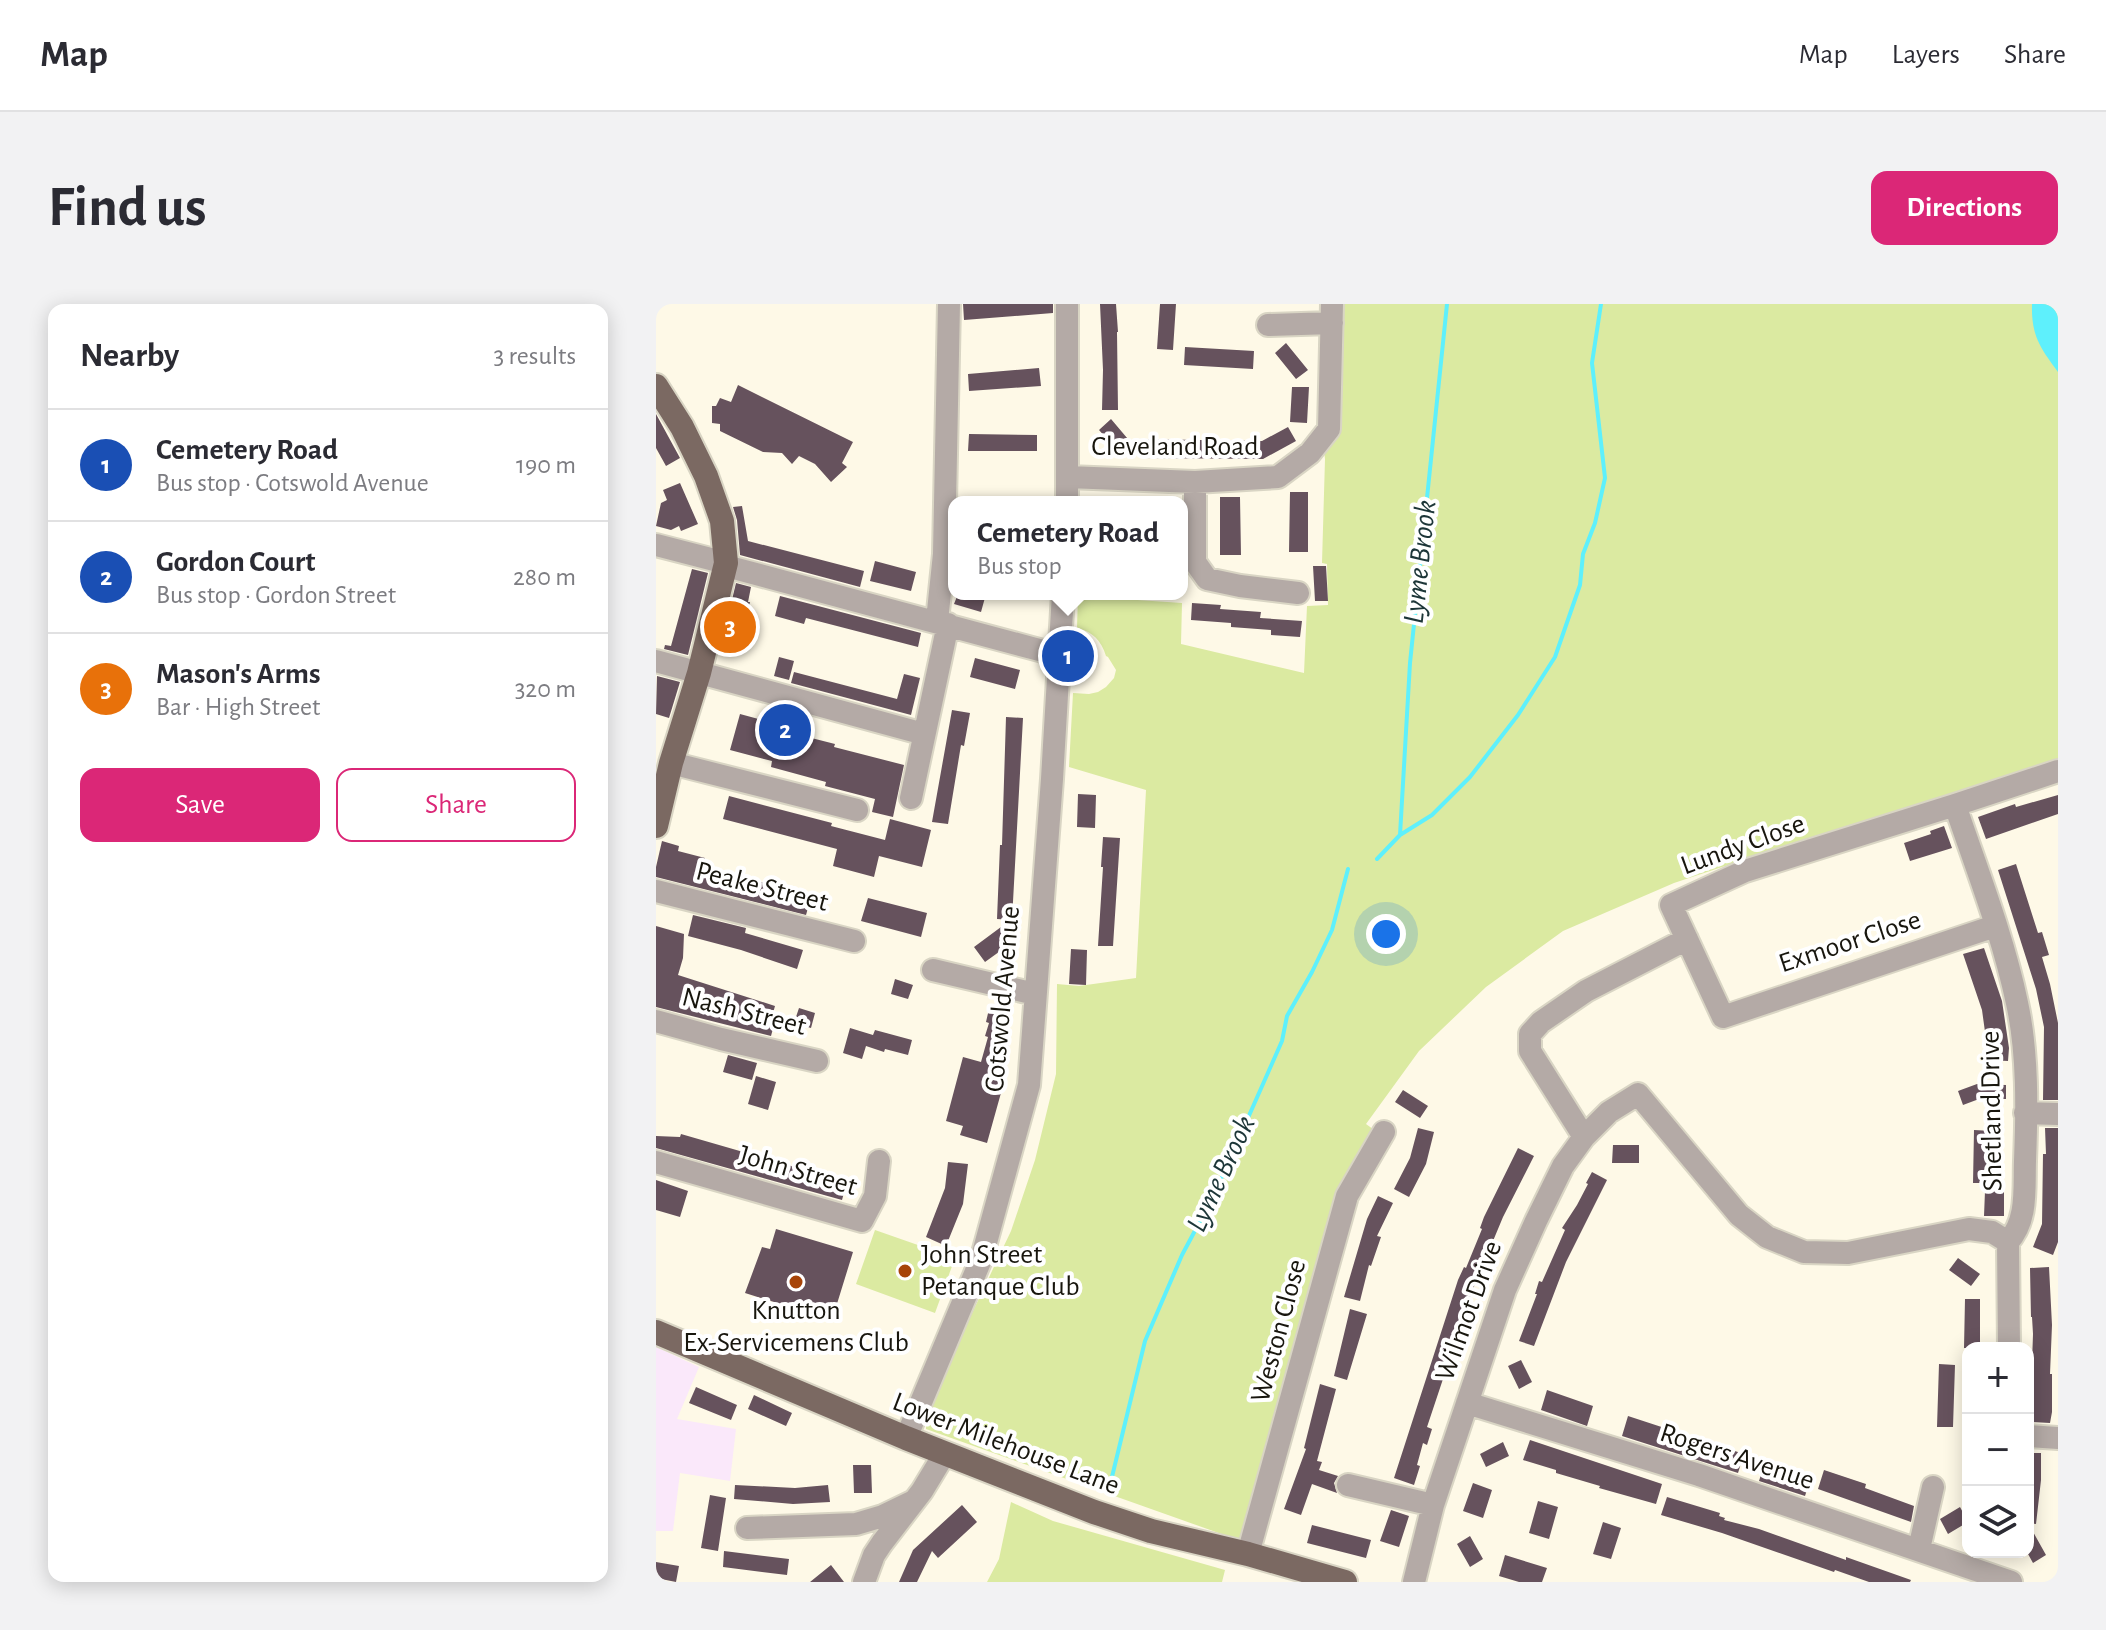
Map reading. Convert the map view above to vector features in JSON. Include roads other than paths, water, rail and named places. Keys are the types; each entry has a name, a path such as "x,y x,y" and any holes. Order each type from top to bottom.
{"main road":[{"path":"656,386 682,427 706,476 722,521 726,564 656,826"},
{"name":"Lower Milehouse Lane","path":"656,1332 906,1438 1115,1520 1345,1582"}],"street":[{"path":"911,798 942,623 949,304"},
{"path":"1067,304 1067,496"},
{"path":"1268,325 1332,313"},
{"name":"Cleveland Road","path":"1068,477 1195,482 1278,477 1310,453 1329,429 1332,313"},
{"path":"1195,482 1195,562 1207,579 1298,593"},
{"path":"656,545 1058,655"},
{"name":"Cotswold Avenue","path":"906,1438 982,1257 1029,1085 1063,600"},
{"path":"656,661 924,734"},
{"path":"671,763 857,810"},
{"path":"1955,805 2058,771"},
{"name":"Shetland Drive","path":"1955,805 2017,1003 2024,1047 2023,1212 2015,1234 2008,1242"},
{"name":"Lundy Close","path":"1723,1017 1671,905 1745,871 1955,805"},
{"name":"Peake Street","path":"656,891 854,941"},
{"name":"Exmoor Close","path":"1723,1017 1995,926"},
{"path":"1584,1137 1530,1051 1530,1034 1541,1022 1586,991 1687,939"},
{"path":"933,970 1035,994"},
{"name":"Nash Street","path":"656,1021 817,1061"},
{"name":"Wilmot Drive","path":"1414,1582 1433,1505 1505,1290 1536,1221 1563,1166 1584,1137 1609,1112 1638,1094 1739,1215 1767,1237 1804,1252 1848,1253 1969,1229 1992,1232 2008,1242"},
{"path":"2025,1113 2058,1114"},
{"name":"Weston Close","path":"1248,1554 1347,1196 1384,1132"},
{"name":"John Street","path":"656,1162 862,1221 875,1196 879,1161"},
{"path":"2008,1242 2009,1342"},
{"name":"Rogers Avenue","path":"1467,1403 1986,1569 2011,1582"},
{"path":"2034,1436 2058,1438"},
{"path":"864,1582 874,1555 922,1491 945,1453"},
{"path":"1348,1485 1433,1505"},
{"path":"1919,1549 1933,1487"},
{"path":"747,1528 856,1524 883,1516 912,1502"},
{"path":"856,1524 874,1555"}],"water":[{"path":"2032,304 2058,304 2058,372 2038,341"}],"waterway":[{"name":"Lyme Brook","path":"1377,859 1400,835 1410,663 1447,304"},
{"path":"1400,835 1432,815 1470,777 1518,715 1555,657 1580,585 1583,554 1595,523 1605,478 1592,363 1601,304"},
{"name":"Lyme Brook","path":"1110,1485 1145,1341 1282,1041 1287,1016 1332,930 1348,869"}],"place":[{"name":"Mason's Arms","path":"730,627"},
{"name":"Cemetery Road","path":"1068,656"},
{"name":"Gordon Court","path":"785,730"},
{"name":"John Street Petanque Club","path":"905,1271"},
{"name":"Knutton Ex-Servicemens Club","path":"796,1282"}]}
